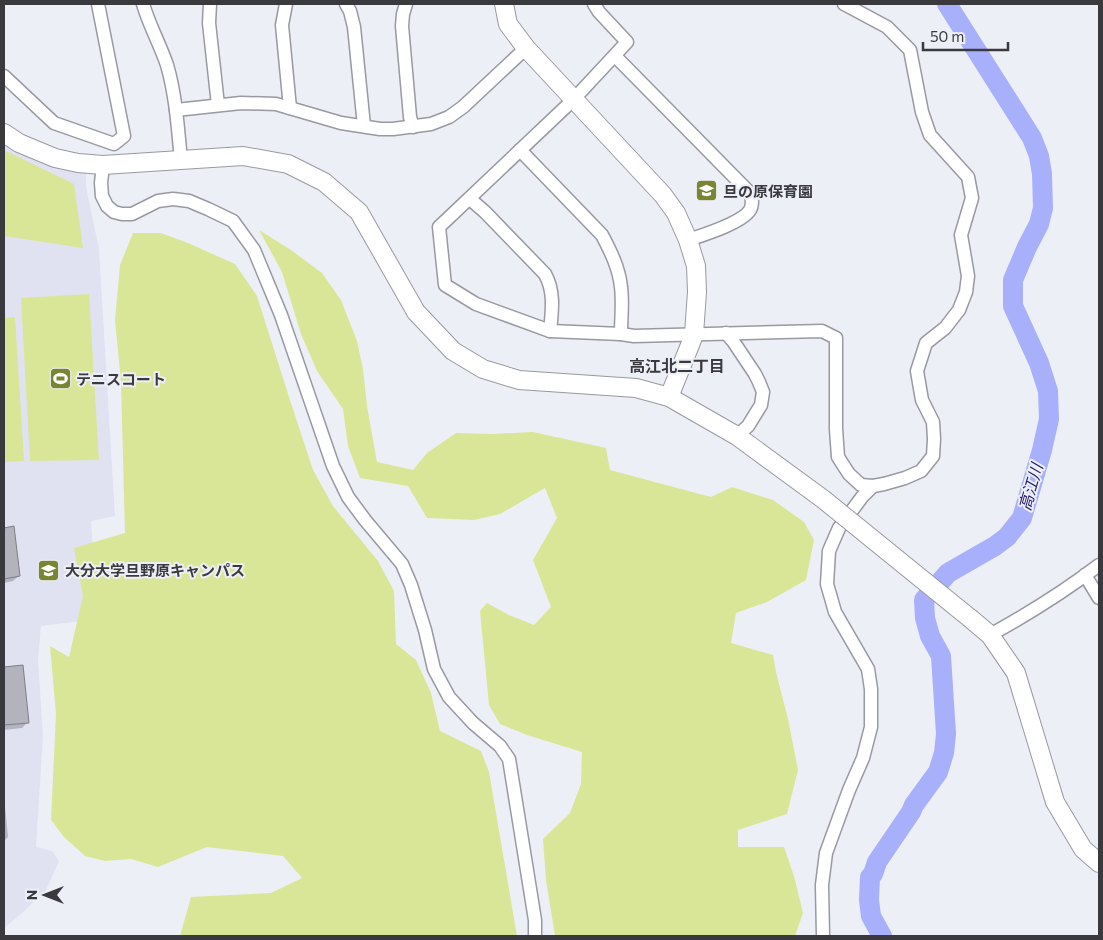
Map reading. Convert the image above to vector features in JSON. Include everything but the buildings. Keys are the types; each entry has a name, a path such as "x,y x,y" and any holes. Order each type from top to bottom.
{"street":[{"path":"4,76 54,124 114,144 124,136 98,4"},
{"path":"143,4 166,65 176,110 181,161"},
{"path":"210,4 209,23 218,105"},
{"path":"286,4 282,25 290,108"},
{"path":"346,4 354,27 364,126"},
{"path":"406,4 402,26 410,117 413,127"},
{"path":"504,4 508,24 526,48 663,195 676,213 688,240 696,266 697,292 694,334 669,397"},
{"path":"594,4 627,42 574,100 439,227 445,285 476,304 550,332 634,336 822,331 836,338 838,457 849,474 861,485 874,486 905,478 921,471 933,456 933,422 922,400 917,371 926,343 945,328 958,310 966,292 968,276 961,235 972,198 968,177 930,135 922,112 910,50 887,27 844,4"},
{"path":"176,110 241,103 276,104 341,122 364,126 394,129 431,124 449,117 526,48"},
{"path":"615,56 751,194 753,202 750,211 743,217 722,228 688,240"},
{"path":"4,133 19,143 55,158 78,163 104,165 243,156 288,164 324,182 359,212 416,312 454,352 483,369 518,380 636,388 669,397 737,436 823,499 990,635 1016,673 1055,802 1083,849 1099,864"},
{"path":"520,150 602,235 611,251 621,285 621,334"},
{"path":"104,165 101,183 102,196 107,206 114,212 132,214 158,201 173,199 189,201 232,221 254,250 281,315 333,466 348,497 402,564 411,585 425,630 434,669 449,697 473,723 500,746 509,759 535,920 535,936"},
{"path":"470,199 545,274 550,283 552,295 550,332"},
{"path":"726,333 760,382 762,392 761,405 748,426 737,436"},
{"path":"823,936 822,885 826,853 863,758 871,727 871,690 868,669 835,612 827,584 828,551 839,528 862,497 874,486"},
{"path":"990,635 1099,565"},
{"path":"1085,575 1099,598"}],"shaded area":[{"name":"大分大学旦野原キャンパス","path":"4,144 22,152 86,171 86,187 99,249 115,516 91,521 98,619 41,626 38,659 43,736 36,847 52,851 59,861 46,890 4,928"}],"green space":[{"path":"4,150 74,184 83,248 4,236"},
{"path":"259,230 291,250 322,273 341,300 357,341 377,462 413,470 427,453 456,433 533,432 606,448 610,470 711,497 732,487 773,500 804,522 814,540 806,580 767,602 736,613 731,643 773,655 788,719 798,770 787,814 738,830 738,847 784,847 794,876 803,913 795,936 555,936 546,880 543,839 570,813 581,784 582,752 527,735 500,724 489,705 480,611 487,603 509,615 534,625 551,607 533,560 557,518 545,488 500,514 474,520 427,518 408,486 360,478 348,446 343,409 317,371 301,334 282,272"},
{"path":"133,233 161,233 235,264 257,296 313,470 333,506 378,561 394,591 396,644 416,660 431,693 440,731 481,751 489,772 517,936 180,936 191,897 271,893 302,878 283,856 207,847 158,867 131,859 105,861 85,856 64,837 51,820 56,714 50,646 69,657 83,596 74,548 125,533 121,382 115,320 120,265"},
{"name":"テニスコート","path":"89,294 99,460 30,461 21,298"},
{"path":"15,317 24,461 4,462 4,318"}],"waterway":[{"name":"高江川","path":"882,936 871,916 869,900 870,877 877,862 938,772 944,753 946,734 941,656 930,636 925,618 924,600 948,573 995,546 1007,537 1022,518 1049,419 1048,391 1039,363 1013,306 1013,280 1039,224 1043,208 1042,174 1039,156 1032,138 947,4"}],"place":[{"name":"旦の原保育園","path":"707,191"},
{"name":"テニスコート","path":"60,379"},
{"name":"大分大学旦野原キャンパス","path":"49,570"}],"district":[{"name":"高江北二丁目","path":"677,365"}]}
